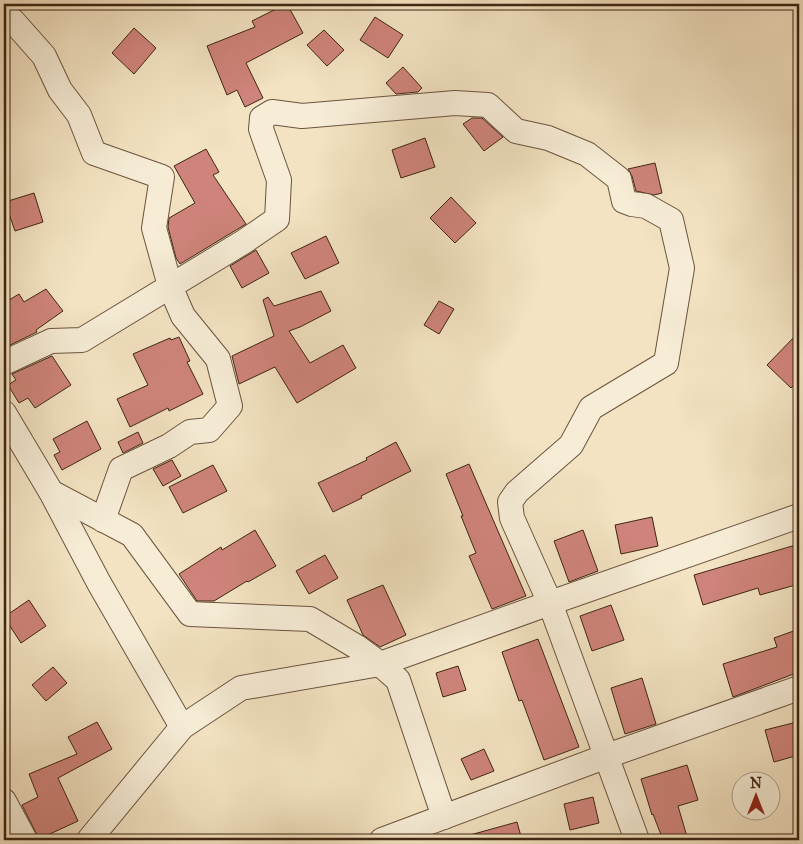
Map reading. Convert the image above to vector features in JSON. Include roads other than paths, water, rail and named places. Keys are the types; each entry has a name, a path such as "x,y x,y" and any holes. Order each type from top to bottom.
{"street":[{"path":"4,21 13,21 44,56 60,90 79,115 94,153 162,177 154,228 170,286 183,316 218,359 230,406 209,430 190,432 169,446 121,469 103,520"},
{"path":"4,363 51,341 82,340 246,241 277,219 279,180 261,129 262,118 272,112 302,116 455,103 488,105 516,130 548,138 587,154 619,179 624,201 646,206 671,220 682,268 666,363 591,408 571,444 517,492 510,502 512,518 550,603 637,840"},
{"path":"8,427 51,492 104,591 182,726"},
{"path":"51,492 132,535 190,614 310,619 357,647 380,664 398,680 444,817"},
{"path":"89,840 182,726 241,688 380,664 799,516"},
{"path":"382,840 607,756 799,688"},
{"path":"4,801 24,840"}]}
